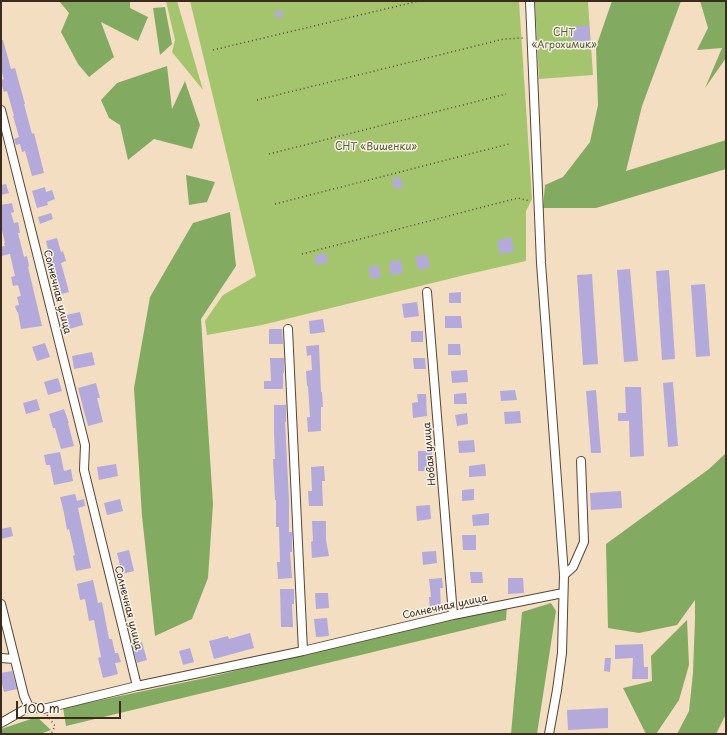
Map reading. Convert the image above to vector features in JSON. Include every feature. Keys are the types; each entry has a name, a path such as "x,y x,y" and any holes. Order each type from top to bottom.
{"street":[{"path":"530,1 541,263 564,576 562,652 549,734"},
{"name":"Солнечная улица","path":"1,110 85,445 84,470 138,686 303,651 453,615 563,593"},
{"name":"Новая улица","path":"427,292 453,615"},
{"path":"288,329 303,651"},
{"path":"564,576 573,567 584,542 581,461"},
{"path":"1,604 24,696 29,708"},
{"path":"1,658 14,658"},
{"path":"1,724 29,708 43,709 138,686"}],"path":[{"path":"213,50 418,1"},
{"path":"257,100 504,38 531,37"},
{"path":"269,154 506,94"},
{"path":"275,204 509,144"},
{"path":"302,254 518,198 538,203"},
{"path":"43,709 55,726 51,734"}],"green space":[{"path":"59,1 130,1 130,8 148,17 138,41 101,22 114,57 89,77 78,64 61,32 69,13"},
{"path":"166,1 177,1 203,90 172,52 175,40"},
{"name":"СНТ «Вишенки»","path":"190,1 519,1 532,199 526,211 526,261 262,325 207,335 205,321 223,295 256,276"},
{"name":"СНТ «Агрохимик»","path":"535,1 589,1 593,75 539,79"},
{"path":"612,1 681,1 642,106 626,171 726,140 726,169 596,208 543,208 545,185 563,177 590,142 598,105 596,47"},
{"path":"700,1 726,1 726,58 705,88 722,48 697,50 708,28"},
{"path":"165,7 172,44 160,55 153,8"},
{"path":"167,66 172,109 185,81 200,125 192,149 154,139 128,160 120,125 109,118 101,100 117,83"},
{"path":"186,175 215,182 207,202 189,205"},
{"path":"230,212 236,266 201,319 213,504 208,578 192,619 155,636 142,516 134,388 150,297 193,223"},
{"path":"726,453 726,714 716,734 677,734 689,711 693,673 695,600 677,625 639,633 608,628 606,544 709,469"},
{"path":"551,603 556,611 537,734 511,734 522,612"},
{"path":"507,606 506,620 66,726 63,708 205,678"},
{"path":"687,620 689,665 679,700 656,734 646,734 623,688 652,681 651,656"},
{"path":"37,717 51,730 40,734 1,734 1,729"}],"building":[{"path":"281,10 283,17 276,18 275,11"},
{"path":"589,25 590,40 577,42 576,39 571,40 570,31 575,30 574,27"},
{"path":"1,40 3,40 11,69 15,68 44,173 32,176 25,151 22,152 20,144 16,145 14,139 19,137 7,91 4,92 1,83 1,80 4,79 1,70"},
{"path":"400,177 403,187 395,189 392,179"},
{"path":"6,184 9,193 1,195 1,185"},
{"path":"45,187 46,192 52,190 55,199 47,202 48,205 37,208 32,191"},
{"path":"12,203 14,212 11,213 14,223 18,222 20,233 18,233 24,257 27,256 28,267 42,326 21,329 18,312 15,306 19,305 17,297 21,296 18,285 13,286 11,277 15,276 10,254 1,256 1,247 5,246 5,243 1,226 1,205"},
{"path":"51,213 53,219 40,224 38,217"},
{"path":"511,237 514,251 500,254 497,240"},
{"path":"57,238 61,252 63,251 66,261 61,263 69,292 58,295 52,275 54,275 46,241"},
{"path":"326,253 328,262 317,265 314,256"},
{"path":"426,254 430,267 419,270 415,257"},
{"path":"401,260 403,273 391,275 389,262"},
{"path":"378,265 381,277 371,279 368,268"},
{"path":"630,269 638,361 624,362 617,270"},
{"path":"669,270 675,359 662,360 656,271"},
{"path":"592,274 598,364 583,365 577,275"},
{"path":"705,284 710,356 696,357 691,285"},
{"path":"461,292 461,303 449,303 449,293"},
{"path":"417,302 419,316 404,318 402,304"},
{"path":"80,312 83,325 66,330 62,316"},
{"path":"445,316 461,316 462,328 445,328"},
{"path":"323,319 325,332 310,334 309,321"},
{"path":"269,329 282,329 283,344 269,344"},
{"path":"411,331 423,331 423,342 411,342"},
{"path":"45,343 50,357 37,361 32,347"},
{"path":"448,344 460,344 461,355 448,355"},
{"path":"319,345 323,407 321,407 321,431 308,432 307,417 310,417 306,371 312,370 311,355 307,356 306,346"},
{"path":"92,352 95,365 74,369 72,356"},
{"path":"270,358 284,358 283,389 264,389 264,381 271,381"},
{"path":"413,358 425,358 426,369 414,369"},
{"path":"467,370 468,382 452,383 451,371"},
{"path":"58,378 62,391 48,395 44,382"},
{"path":"673,382 678,446 668,447 663,383"},
{"path":"96,383 100,398 97,398 103,422 88,426 78,388"},
{"path":"625,387 641,387 644,456 630,457 629,421 618,421 618,413 626,413"},
{"path":"515,390 517,400 501,401 500,391"},
{"path":"596,390 601,453 591,453 586,391"},
{"path":"466,393 467,404 454,404 454,394"},
{"path":"417,394 426,394 427,416 413,418 412,403 418,402"},
{"path":"37,399 40,410 26,414 23,403"},
{"path":"274,405 286,405 285,422 289,532 292,532 292,552 290,552 292,578 278,579 277,562 280,562 279,527 276,527 273,459 275,459"},
{"path":"64,409 74,446 61,449 49,414"},
{"path":"520,411 521,423 505,424 504,412"},
{"path":"467,413 468,424 457,426 455,415"},
{"path":"474,440 475,452 459,453 458,441"},
{"path":"418,451 432,451 432,471 418,471"},
{"path":"60,452 64,471 71,469 73,481 54,485 50,465 46,465 44,455"},
{"path":"116,464 118,476 99,480 97,467"},
{"path":"485,464 486,476 469,477 469,466"},
{"path":"324,466 325,481 322,481 323,506 309,506 308,491 312,491 311,467"},
{"path":"474,489 474,500 462,501 462,490"},
{"path":"621,491 622,508 591,510 590,493"},
{"path":"75,494 77,501 84,499 85,506 78,508 91,568 76,571 73,556 75,555 69,529 67,530 60,497"},
{"path":"120,499 123,511 107,515 104,503"},
{"path":"430,505 431,519 417,521 416,506"},
{"path":"489,513 489,525 473,526 472,515"},
{"path":"312,521 326,521 326,540 329,556 312,558"},
{"path":"11,527 13,536 1,539 1,529"},
{"path":"462,535 476,535 476,550 463,550"},
{"path":"129,550 134,571 122,574 117,553"},
{"path":"436,551 437,563 423,565 422,552"},
{"path":"470,572 482,572 483,583 471,583"},
{"path":"442,578 443,588 440,588 441,609 430,610 429,597 431,597 429,579"},
{"path":"508,578 523,578 524,593 508,594"},
{"path":"93,580 98,603 102,602 109,639 112,639 115,653 118,653 121,662 115,663 118,674 103,678 98,658 101,657 94,620 89,621 85,599 80,600 77,584"},
{"path":"280,589 294,589 294,604 292,604 293,627 281,627"},
{"path":"315,593 328,593 329,608 316,609"},
{"path":"327,618 329,636 316,637 314,619"},
{"path":"250,633 254,648 214,659 209,641 228,636 229,639"},
{"path":"142,642 147,660 137,663 132,644"},
{"path":"643,644 644,667 648,667 648,679 632,679 633,658 615,659 615,645"},
{"path":"190,648 194,662 183,665 179,651"},
{"path":"605,658 611,658 610,672 604,671"},
{"path":"12,671 17,689 4,692 1,673"},
{"path":"608,708 608,728 568,730 567,710"}]}
